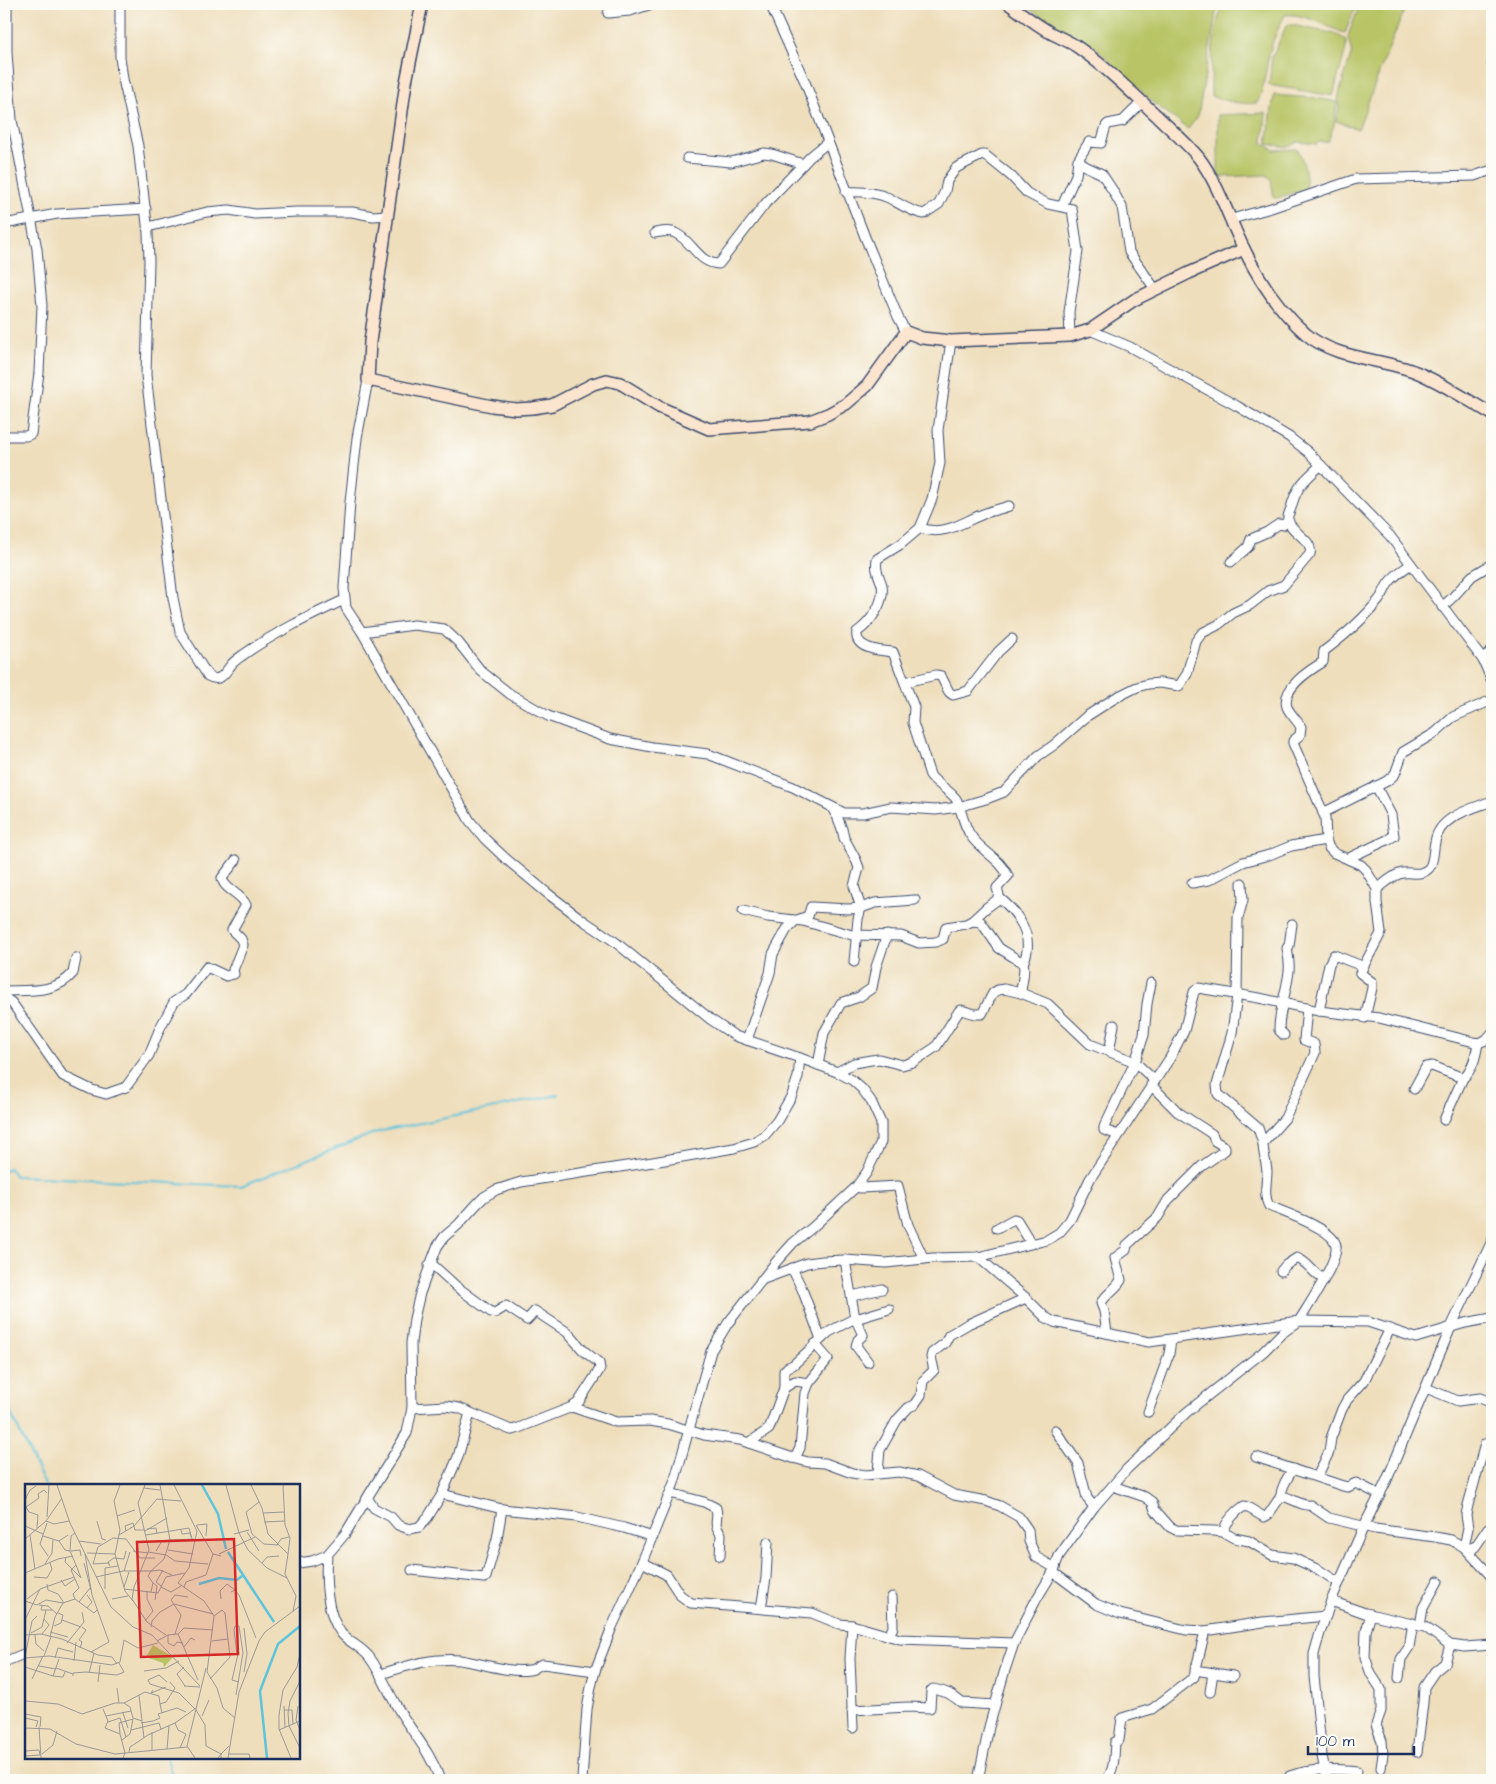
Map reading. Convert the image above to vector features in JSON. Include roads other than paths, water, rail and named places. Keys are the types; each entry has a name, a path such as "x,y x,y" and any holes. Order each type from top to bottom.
{"street":[{"path":"4,436 26,436 32,434 42,335 38,257 12,120 7,53 6,4"},
{"path":"120,4 120,57 138,146 148,227 146,375 177,621 186,643 208,676 214,680 219,679 232,664 259,644 344,600"},
{"path":"422,4 406,82 370,342 368,380 350,502 344,600 348,612 362,632 470,822 485,839 547,893 614,941 710,1019 735,1036 800,1058 837,1072 852,1080 862,1089 881,1123 881,1142 867,1172 856,1187 793,1243 760,1281 728,1323 710,1351 690,1431 670,1493 653,1537 612,1627 595,1670 588,1709 582,1780"},
{"path":"608,13 630,11 652,4"},
{"path":"770,4 804,82 846,192 906,332 933,340 951,341 1070,336 1090,330 1134,300 1155,289 1244,249"},
{"path":"1009,4 1091,57 1118,79 1182,139 1199,158 1232,218 1244,249 1276,300 1307,334 1322,344 1347,354 1414,372 1444,386 1492,414"},
{"path":"1062,206 1076,176 1078,160 1089,142 1102,142 1108,124 1123,121 1142,102"},
{"path":"655,233 673,232 687,241 702,258 712,264 718,264 765,204 803,164 828,142"},
{"path":"687,158 731,162 764,153 803,164"},
{"path":"846,192 872,193 888,198 904,208 924,214 939,204 945,191 946,181 956,168 982,155 1011,176 1027,193 1048,204 1072,209 1078,251 1069,312 1070,336"},
{"path":"1078,160 1085,166 1102,174 1113,191 1122,207 1129,252 1155,289"},
{"path":"1232,218 1271,208 1356,180 1474,176 1492,170"},
{"path":"4,224 56,214 146,209"},
{"path":"148,227 207,212 229,210 255,214 352,212 373,216 388,215"},
{"path":"1090,330 1130,347 1257,417 1289,437 1321,465 1390,536 1464,634 1482,660 1492,681"},
{"path":"368,380 492,406 516,409 552,405 593,384 607,380 620,383 658,406 709,429 791,423 810,421 846,404 867,386 906,332"},
{"path":"743,911 768,917 803,921 856,935 901,936 919,943 936,942 943,939 946,928 972,921 997,900 997,888 1008,876 1005,869 970,835 958,808 956,798 930,776 913,723 914,707 893,652 880,651 864,646 858,642 856,636 857,632 867,625 881,596 882,586 876,573 877,559 901,544 920,528 938,477 940,463 938,430 951,341"},
{"path":"362,632 414,625 444,629 458,642 481,671 510,694 548,716 610,739 652,747 708,754 793,788 844,814 863,813 891,807 936,810 958,808 1004,792 1038,756 1054,745 1087,716 1115,698 1137,687 1148,684 1160,683 1179,686 1187,674 1196,641 1202,633 1250,605 1268,591 1284,585 1310,554 1309,544 1288,521 1288,516 1295,491 1321,465"},
{"path":"920,528 942,530 961,525 987,512 994,512 1009,506"},
{"path":"1231,562 1248,547 1254,537 1267,532 1278,524 1283,525 1288,521"},
{"path":"1365,1018 1372,982 1360,973 1381,933 1377,889 1361,865 1334,853 1329,848 1326,840 1323,813 1293,743 1300,735 1301,727 1287,706 1287,697 1295,682 1323,662 1324,651 1353,628 1377,603 1396,574 1411,564"},
{"path":"1442,607 1472,576 1492,564"},
{"path":"905,682 936,675 941,676 953,696 968,691 998,652 1012,639"},
{"path":"1482,660 1492,650"},
{"path":"1323,813 1387,781 1395,774 1404,752 1435,733 1453,717 1492,700"},
{"path":"1350,860 1351,857 1394,836 1390,815 1376,786"},
{"path":"1377,889 1402,872 1420,874 1428,869 1431,864 1436,836 1441,828 1462,812 1492,801"},
{"path":"832,808 838,816 844,838 858,864 854,886 861,908 854,962"},
{"path":"1192,883 1209,880 1243,862 1269,855 1291,846 1326,840"},
{"path":"4,997 12,1003 63,1076 103,1094 123,1089 149,1055 160,1028 174,1002 186,994 207,967 226,976 234,974 232,970 243,945 241,939 232,930 246,905 241,898 224,884 222,878 236,860"},
{"path":"978,1780 995,1705 1014,1643 1054,1570 1059,1556 1094,1507 1127,1469 1187,1412 1264,1352 1281,1334 1299,1321 1324,1279 1334,1256 1336,1245 1332,1236 1317,1226 1268,1206 1266,1200 1267,1170 1263,1143 1258,1128 1218,1094 1217,1085 1232,1033 1236,995 1238,918 1243,900 1242,883"},
{"path":"998,897 1015,912 1026,932 1027,946 1020,983 1021,993"},
{"path":"747,1040 770,973 773,954 787,930 795,921 808,916 811,907 848,909 861,908 875,902 915,900"},
{"path":"972,921 981,922 999,948 1023,963"},
{"path":"1284,1035 1279,1030 1281,1004 1290,969 1287,948 1289,946 1292,924"},
{"path":"818,1065 824,1033 840,1003 859,997 872,988 876,967 887,935"},
{"path":"1319,1011 1329,964 1334,955 1362,966"},
{"path":"4,991 43,990 56,986 73,974 76,958"},
{"path":"1118,1135 1104,1130 1104,1127 1135,1062 1144,1034 1151,983"},
{"path":"760,1281 807,1263 845,1260 886,1263 924,1259 978,1257 1047,1240 1059,1233 1070,1220 1090,1179 1170,1058 1184,1031 1194,992 1198,988 1319,1011 1365,1018 1379,1018 1478,1043 1486,1040 1492,1033"},
{"path":"837,1072 854,1063 871,1060 879,1059 902,1065 913,1062 936,1047 960,1010 979,1015 982,1014 993,993 1004,989 1021,993 1048,1004 1090,1044 1135,1062 1178,1112 1212,1134 1216,1141 1225,1147 1224,1150 1202,1166 1168,1200 1158,1217 1127,1245 1126,1250 1115,1258 1121,1280 1101,1303 1107,1334"},
{"path":"1263,1143 1285,1118 1315,1053 1314,1044 1304,1040 1307,1008"},
{"path":"1110,1052 1114,1025"},
{"path":"1444,1120 1475,1057 1478,1043"},
{"path":"300,1563 312,1561 327,1555 345,1534 407,1434 412,1408 411,1343 414,1319 429,1265 444,1237 484,1197 496,1190 521,1182 653,1162 734,1148 754,1142 765,1135 771,1128 792,1095 798,1077 800,1058"},
{"path":"1414,1089 1426,1067 1432,1066 1463,1078"},
{"path":"856,1187 898,1186 908,1226 924,1259"},
{"path":"997,1228 1014,1219 1017,1220 1031,1243"},
{"path":"1327,1780 1316,1695 1314,1654 1331,1601 1364,1526 1380,1495 1451,1327 1492,1241"},
{"path":"978,1257 1045,1317 1054,1322 1149,1342 1299,1321 1368,1322 1416,1338 1451,1327 1492,1318"},
{"path":"1281,1271 1286,1265 1298,1258 1316,1276 1324,1279"},
{"path":"845,1260 855,1318 863,1335 858,1340 856,1346 868,1362"},
{"path":"412,1408 454,1407 511,1430 516,1429 578,1403 600,1369 599,1363 583,1350 567,1332 534,1311 527,1320 506,1306 503,1306 496,1313 491,1312 457,1287 434,1266 429,1265"},
{"path":"792,1268 802,1289 818,1341 828,1358 809,1383 805,1393 800,1448 793,1458"},
{"path":"852,1296 882,1289"},
{"path":"878,1472 880,1450 897,1420 909,1407 914,1405 921,1395 923,1381 934,1370 930,1357 932,1353 955,1332 1026,1298"},
{"path":"749,1443 768,1429 784,1388 784,1372 829,1332 855,1318 889,1309"},
{"path":"1317,1478 1329,1452 1331,1438 1342,1409 1347,1400 1364,1381 1390,1329"},
{"path":"1148,1412 1169,1354 1172,1340"},
{"path":"784,1388 795,1381 809,1383"},
{"path":"1426,1388 1458,1400 1480,1398 1492,1403"},
{"path":"572,1407 616,1422 650,1421 749,1443 793,1458 825,1464 852,1473 864,1475 878,1472 899,1472 918,1476 954,1495 986,1501 1000,1506 1019,1517 1028,1530 1029,1541 1036,1556 1096,1604 1120,1614 1186,1630 1204,1631 1263,1622 1326,1616"},
{"path":"368,1499 374,1508 391,1517 398,1525 409,1529 418,1526 428,1517 442,1494 458,1457 470,1413"},
{"path":"1055,1430 1078,1464 1087,1498 1094,1507"},
{"path":"1465,1548 1468,1528 1466,1515 1468,1505 1485,1444 1492,1441"},
{"path":"1256,1457 1348,1488 1356,1483 1380,1495"},
{"path":"1223,1532 1224,1527 1235,1513 1244,1506 1264,1517 1268,1515 1281,1496 1280,1493 1292,1469"},
{"path":"1113,1486 1145,1497 1152,1502 1155,1510 1170,1528 1176,1530 1223,1532 1234,1538 1249,1541 1272,1555 1293,1558 1319,1570 1339,1583"},
{"path":"670,1493 704,1502 716,1508 715,1525 721,1534 720,1556"},
{"path":"442,1494 502,1509 577,1517 653,1537"},
{"path":"1281,1496 1293,1499 1305,1506 1310,1505 1328,1518 1395,1532 1451,1540 1465,1548 1492,1576"},
{"path":"412,1570 486,1577 497,1539 502,1509"},
{"path":"1465,1548 1475,1547 1488,1528 1492,1527"},
{"path":"761,1608 766,1578 768,1542"},
{"path":"327,1555 327,1588 331,1608 341,1633 362,1648 381,1674 396,1705 434,1764 440,1780"},
{"path":"642,1562 667,1575 680,1595 691,1603 812,1613 839,1624 852,1625 900,1639 1014,1643"},
{"path":"1399,1678 1401,1659 1409,1647 1422,1608 1438,1581"},
{"path":"889,1636 893,1627 892,1597"},
{"path":"1331,1601 1371,1614 1425,1627 1450,1646 1492,1645"},
{"path":"1371,1614 1366,1631 1365,1657 1371,1674 1381,1689 1380,1710 1376,1725 1382,1741 1382,1768"},
{"path":"852,1625 850,1659 853,1728"},
{"path":"1106,1780 1112,1774 1115,1742 1119,1740 1121,1734 1122,1718 1152,1709 1194,1677 1204,1631"},
{"path":"1417,1752 1424,1687 1435,1671 1445,1663 1450,1646"},
{"path":"4,1662 25,1652"},
{"path":"381,1674 414,1664 441,1660 458,1660 529,1670 543,1664 595,1670"},
{"path":"1195,1670 1233,1676"},
{"path":"1210,1692 1213,1673"},
{"path":"852,1710 908,1707 930,1708 931,1691 933,1689 947,1692 962,1703 995,1705"},
{"path":"1291,1780 1290,1776 1296,1774 1325,1769 1357,1771"}],"waterway":[{"path":"4,1171 10,1168 15,1176 241,1186 377,1132 558,1095"},
{"path":"4,1399 45,1484"},
{"path":"167,1759 173,1780"}]}
